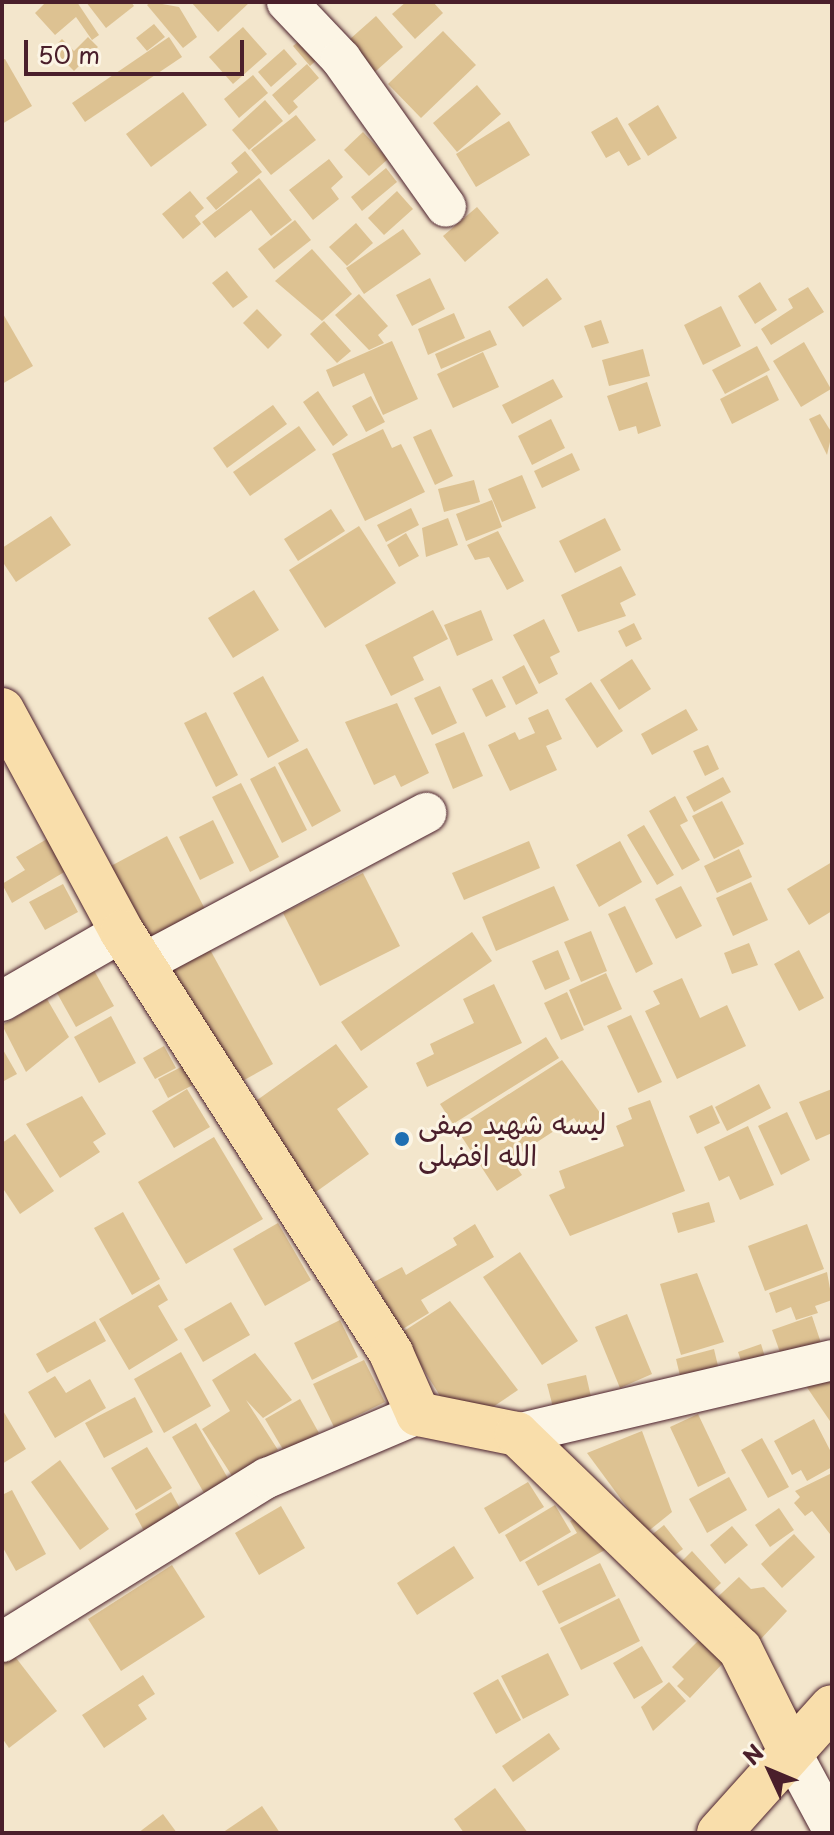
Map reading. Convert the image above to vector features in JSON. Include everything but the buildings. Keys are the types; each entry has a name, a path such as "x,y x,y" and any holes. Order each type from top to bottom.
{"main road":[{"path":"2,710 132,948 391,1353 418,1414 517,1434 740,1649 791,1752"},
{"path":"719,1833 829,1713"}],"street":[{"path":"287,2 341,59 446,207"},
{"path":"2,1001 132,948 426,813"},
{"path":"517,1434 832,1360"},
{"path":"6,1632 267,1478 418,1414"},
{"path":"791,1752 832,1828"}],"place":[{"name":"لیسه شهید صفی الله افضلی","path":"402,1139"}]}
